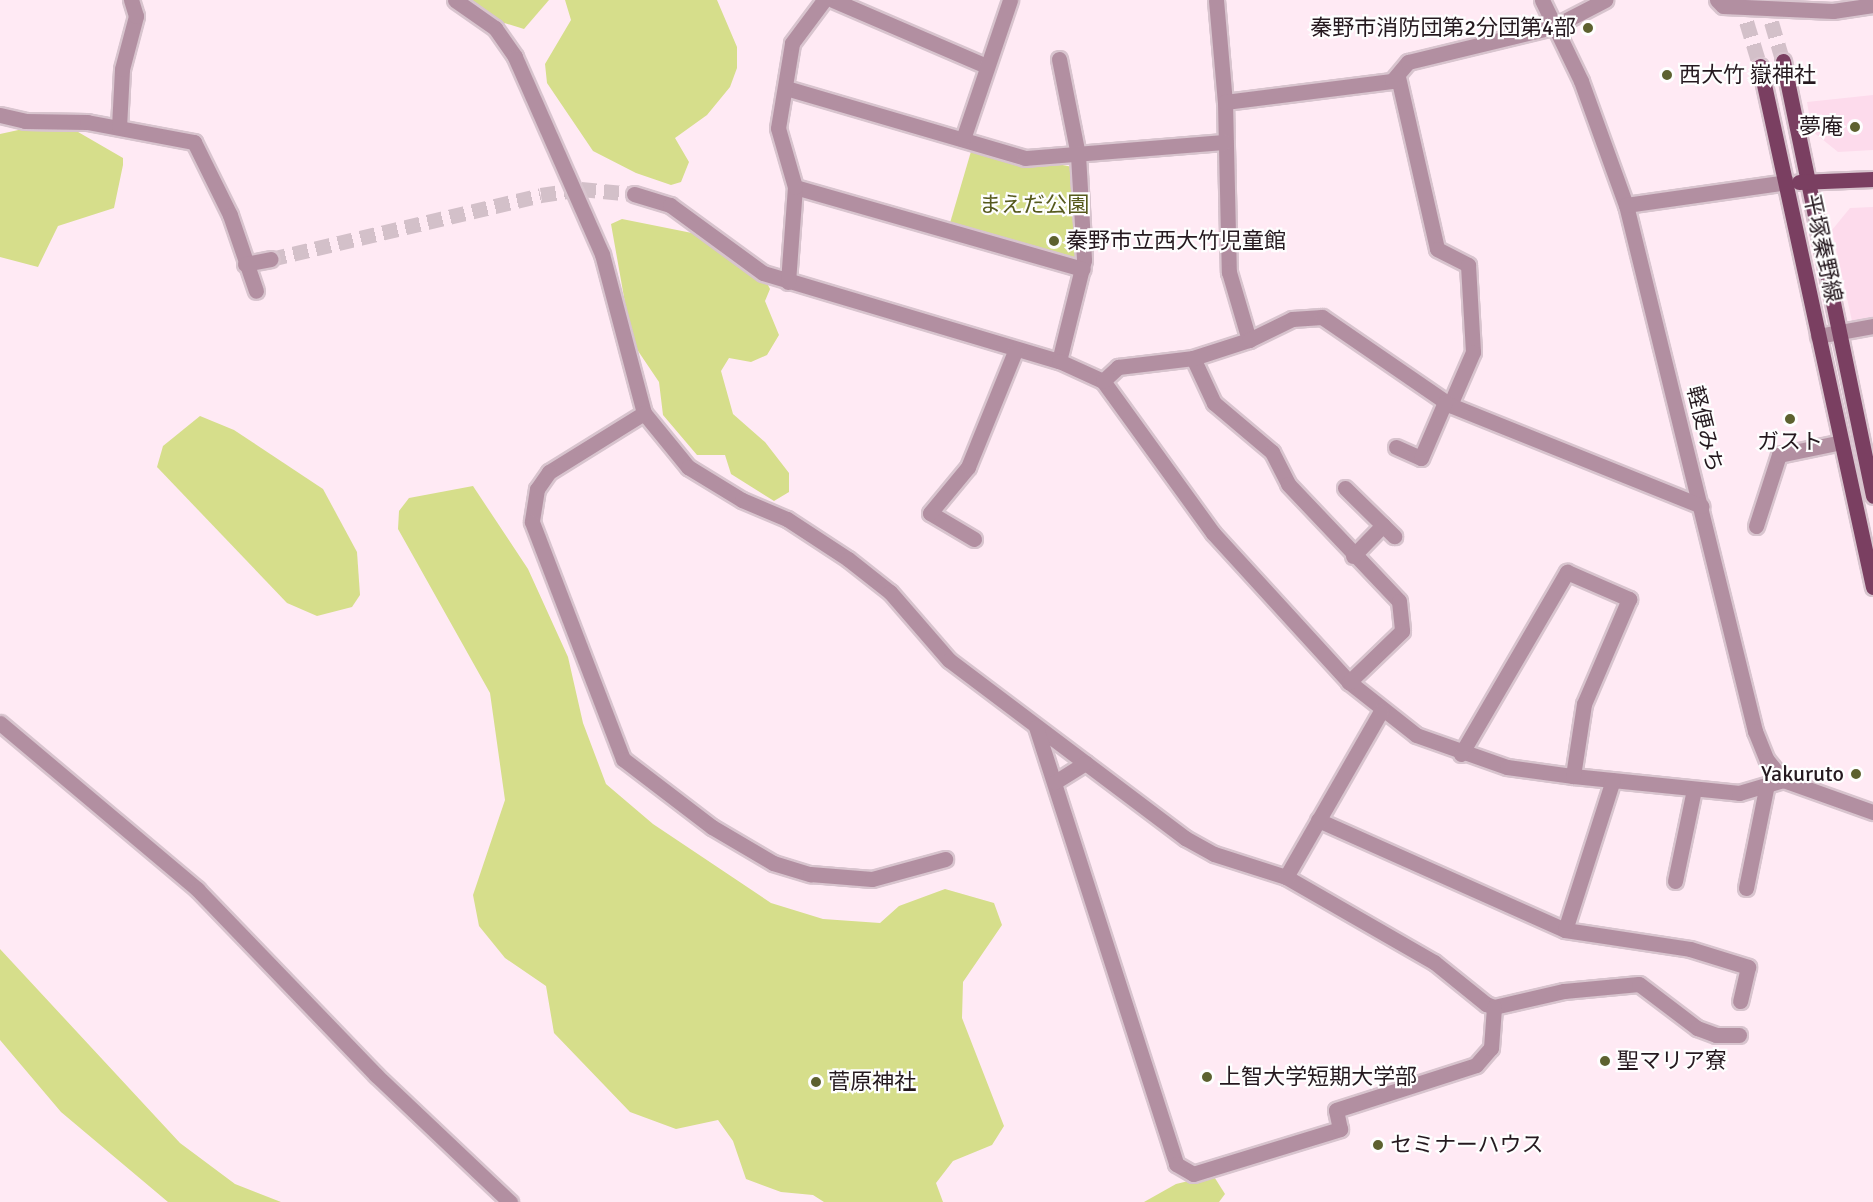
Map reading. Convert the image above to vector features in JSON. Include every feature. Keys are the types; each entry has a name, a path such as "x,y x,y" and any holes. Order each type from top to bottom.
{"main road":[{"path":"1783,61 1807,182 1873,179"},
{"path":"1760,66 1786,182"},
{"name":"平塚秦野線","path":"1873,496 1807,182 1786,182 1873,586"}],"street":[{"path":"119,127 122,69 136,16 131,0"},
{"path":"455,0 495,28 515,57 602,254 644,413 688,466 732,495 787,519 848,559 890,592 949,660 1185,838 1214,854 1286,877 1434,962 1494,1007 1564,991 1639,984 1697,1028 1716,1035 1739,1035"},
{"path":"788,282 795,187 778,128 792,43 824,0"},
{"path":"833,0 984,65"},
{"path":"963,139 984,65 1010,0"},
{"path":"1216,0 1225,102 1228,272 1250,340"},
{"name":"軽便みち","path":"1542,0 1553,27 1581,81 1626,205 1755,731 1767,760 1784,780"},
{"path":"1225,102 1398,76 1408,62 1553,27 1605,0"},
{"path":"1717,0 1723,6 1761,4 1833,11 1867,3"},
{"path":"1059,59 1078,155 1083,269 1059,361"},
{"path":"1396,447 1421,458 1473,352 1468,265 1437,249 1398,76"},
{"path":"786,88 1026,158 1225,142"},
{"path":"0,115 119,127 194,142 230,215 256,291"},
{"path":"1626,205 1786,182"},
{"path":"795,187 1083,269"},
{"path":"634,194 670,205 750,265 788,282 1059,361 1102,381 1213,533 1348,682 1381,711 1416,735 1461,754 1574,776 1739,793 1766,789 1784,780 1873,812"},
{"path":"245,264 271,259"},
{"path":"1102,381 1118,367 1193,358 1250,340 1292,319 1322,317 1448,403 1701,506"},
{"path":"1818,336 1873,326"},
{"path":"974,539 930,513 968,467 1016,349"},
{"path":"1193,358 1215,403 1272,452 1288,484 1353,556 1399,600 1402,631 1348,682"},
{"path":"644,413 549,472 537,489 532,522 618,752 656,788 773,863 821,876 872,879 945,859"},
{"path":"1756,526 1779,455 1842,442"},
{"path":"1345,488 1388,531 1353,556"},
{"path":"918,513 930,502 935,505"},
{"path":"1461,754 1567,572 1629,598 1584,704 1574,776"},
{"path":"1286,877 1381,711"},
{"path":"0,723 197,890 375,1075 510,1202"},
{"path":"1036,727 1176,1164 1193,1174 1341,1129 1336,1110 1476,1065 1491,1048 1494,1007"},
{"path":"1055,782 1086,763"},
{"path":"1565,930 1613,780"},
{"path":"1675,881 1694,789"},
{"path":"1746,888 1766,789"},
{"path":"1318,820 1565,930 1690,949 1748,967 1740,1001"}],"shaded area":[{"path":"1873,95 1873,150 1838,152 1812,131 1807,102"},
{"path":"1873,207 1873,317 1852,321 1832,230 1850,208"}],"green space":[{"path":"469,0 549,0 524,29 498,21"},
{"path":"565,0 717,0 737,47 737,68 730,87 707,115 675,138 689,162 681,182 671,185 636,173 593,151 547,83 545,64 571,20"},
{"path":"46,124 66,125 123,158 123,165 114,208 58,226 38,267 0,257 0,134"},
{"name":"まえだ公園","path":"972,148 1073,167 1079,255 1072,260 950,223"},
{"path":"622,219 697,234 763,275 770,289 765,301 779,335 767,355 751,362 729,358 721,371 733,414 765,442 789,473 789,492 774,501 731,474 725,455 697,455 663,415 659,382 634,345 627,314 611,224"},
{"path":"200,416 234,430 323,489 357,552 360,595 352,607 317,616 287,603 157,467 163,446"},
{"path":"473,486 528,569 568,657 583,723 606,784 653,824 771,903 823,919 880,923 899,906 945,889 994,903 1002,925 963,982 962,1018 1004,1126 992,1145 953,1161 936,1183 943,1202 824,1202 813,1195 781,1192 746,1179 733,1141 718,1120 676,1129 630,1112 554,1033 546,986 505,958 479,926 473,895 505,800 490,693 398,529 399,511 409,498"},
{"path":"0,949 180,1143 235,1184 281,1202 168,1202 61,1112 0,1040"},
{"path":"1213,1175 1225,1194 1219,1202 1144,1202 1176,1184"}],"tunnel":[{"path":"1740,0 1760,66"},
{"path":"1765,0 1783,61"},
{"path":"271,259 541,195 581,189 634,194"}],"place":[{"name":"秦野市消防団第2分団第4部","path":"1588,28"},
{"name":"西大竹 嶽神社","path":"1667,75"},
{"name":"夢庵","path":"1855,127"},
{"name":"秦野市立西大竹児童館","path":"1054,241"},
{"name":"ガスト","path":"1790,419"},
{"name":"Yakuruto","path":"1856,774"},
{"name":"聖マリア寮","path":"1605,1061"},
{"name":"上智大学短期大学部","path":"1207,1077"},
{"name":"菅原神社","path":"816,1082"},
{"name":"セミナーハウス","path":"1378,1145"}]}
